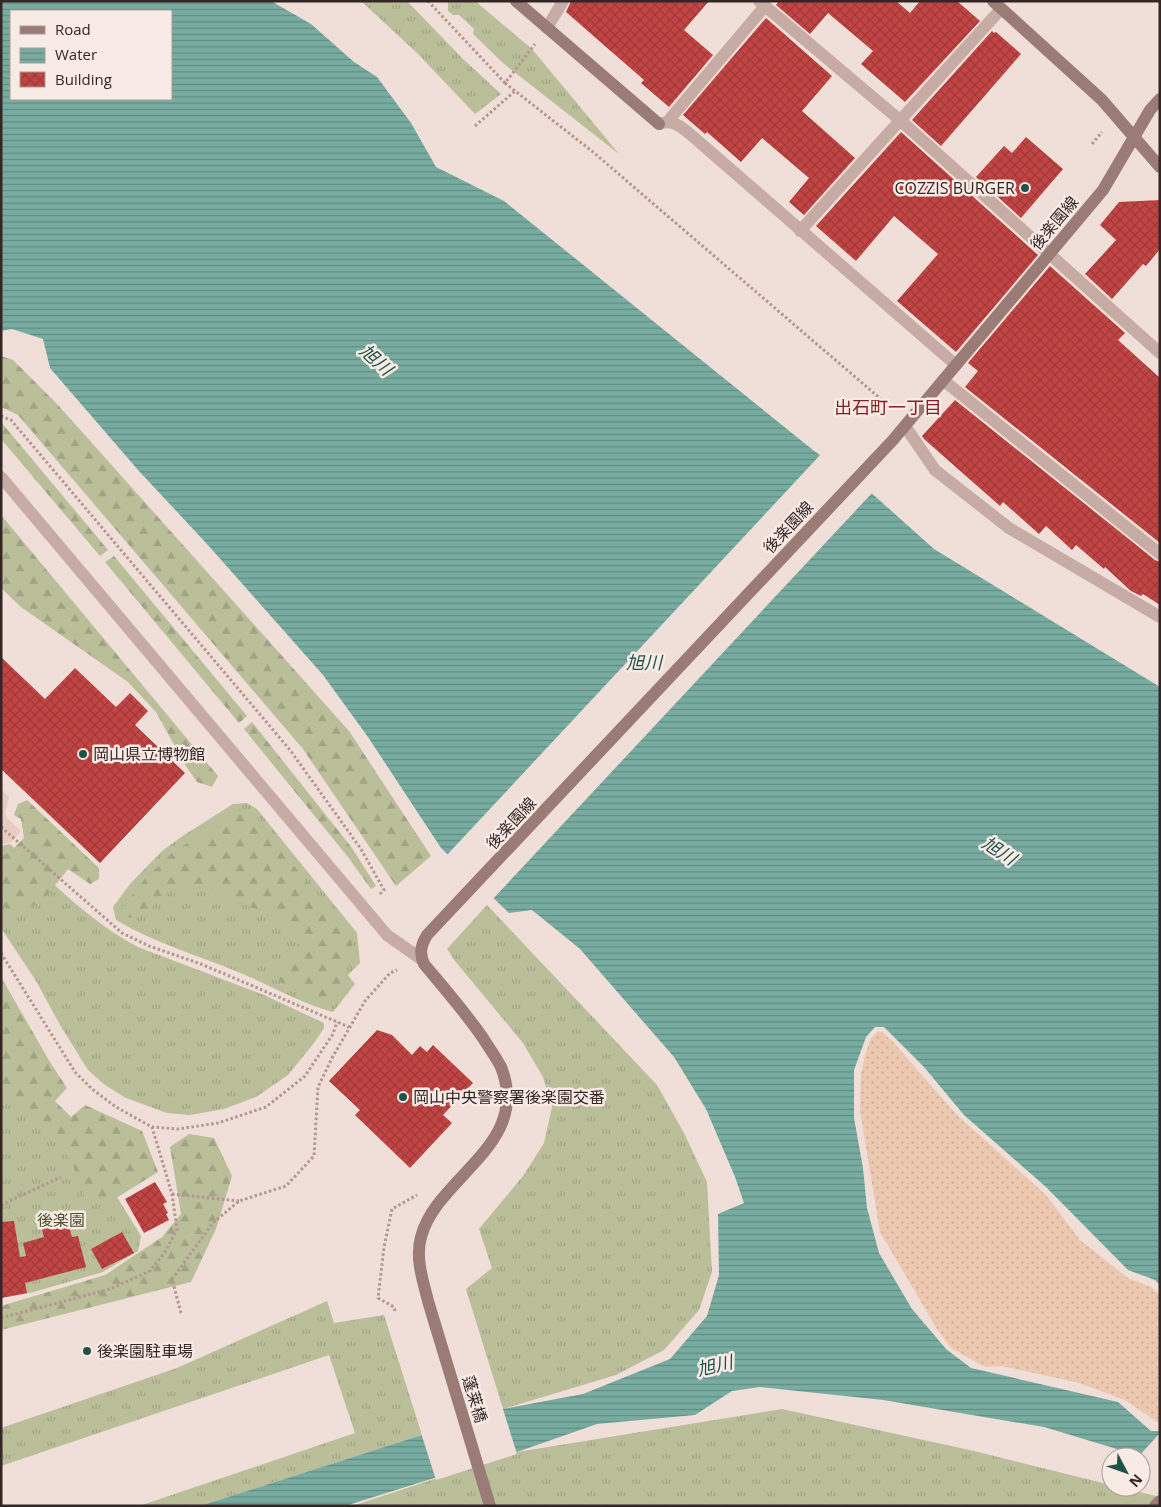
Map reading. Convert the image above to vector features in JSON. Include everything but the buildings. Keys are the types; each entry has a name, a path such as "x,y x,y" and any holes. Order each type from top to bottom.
{"main road":[{"path":"516,1 663,122"},
{"path":"997,5 1102,100 1160,167"},
{"name":"後楽園線","path":"421,959 423,941 435,927 893,440 1103,190 1150,110 1160,98"},
{"name":"蓬莱橋","path":"421,959 472,1022 494,1054 501,1068 506,1096 504,1118 493,1141 434,1210 424,1229 419,1258 428,1301 490,1506"},
{"path":"1155,1506 1160,1501"}],"street":[{"path":"547,28 564,1"},
{"path":"663,122 762,4 901,121 1160,352"},
{"path":"800,231 901,121 997,5"},
{"path":"663,122 675,124 690,134 956,365"},
{"path":"943,380 1160,554"},
{"path":"905,426 935,470 1009,528 1160,617"},
{"path":"1,477 387,936 421,959"}],"path":[{"path":"428,1 505,83 593,152 882,400"},
{"path":"505,83 532,49"},
{"path":"476,126 515,91"},
{"path":"1,416 11,420 290,750 361,850 384,890 366,911"},
{"path":"1,827 122,933 149,946 201,964 349,1027"},
{"path":"1,953 75,1072 92,1089 116,1107 152,1127 178,1129 218,1123 266,1107 306,1076 332,1034 337,1022"},
{"path":"181,1313 172,1279 213,1223 239,1201 286,1186 314,1156 318,1087 349,1027 365,1001 390,973 421,959"},
{"path":"1,1318 110,1289 150,1271 165,1252 177,1229 172,1194 152,1127"},
{"path":"1,1206 61,1177"},
{"path":"395,1311 394,1306 378,1298 384,1247 392,1209 416,1196 422,1188"},
{"path":"172,1194 239,1201"}],"green space":[{"path":"361,1 407,1 463,59 501,94 475,114 417,53"},
{"path":"448,1 475,1 532,49 619,154 503,63 473,34 474,29 459,15 453,15 448,11"},
{"path":"1,356 13,360 58,405 349,731 431,856 396,886 303,749 18,415 1,407"},
{"path":"1,422 108,550 100,556 1,439"},
{"path":"1,515 218,776 212,787 197,782 184,763 156,712 128,682 21,607 1,588"},
{"path":"114,556 247,716 239,723 105,562"},
{"path":"252,722 352,848 376,886 371,889 348,857 244,729"},
{"path":"27,800 99,868 99,879 90,884 68,869 44,899 21,913 1,906 1,857 10,852 24,838 21,819 14,815 18,804"},
{"path":"247,803 257,809 357,933 360,963 348,975 355,984 333,1012 309,1004 238,972 161,942 116,920 113,907 130,884 162,851 233,804"},
{"path":"232,814 256,815 262,828 350,933 354,961 340,975 345,984 329,1004 316,1001 269,976 283,968 297,955 298,940 268,915 214,890 182,885 162,895 145,915 127,918 121,909 144,880 172,853"},
{"path":"10,844 71,900 120,937 138,947 264,995 324,1023 324,1028 288,1075 256,1097 224,1109 190,1115 167,1113 126,1098 105,1085 88,1070 36,981 1,928 1,846"},
{"path":"487,905 657,1085 684,1133 707,1182 712,1272 699,1310 664,1350 616,1375 503,1409 466,1289 492,1268 479,1229 523,1176 544,1143 552,1107 543,1077 523,1043 447,949"},
{"path":"1,977 67,1088 55,1101 71,1117 85,1105 142,1131 158,1172 113,1200 85,1199 72,1162 43,1123 1,1081"},
{"name":"後楽園","path":"1,1048 70,1121 141,1236 138,1251 103,1272 30,1293 1,1298"},
{"path":"189,1134 214,1138 232,1176 216,1229 191,1282 1,1330 1,1306 105,1275 162,1237 181,1214 170,1147"},
{"path":"327,1301 334,1323 384,1315 422,1435 200,1506 139,1506 355,1433 329,1355 1,1466 1,1428 177,1368"},
{"path":"782,1409 974,1451 1101,1483 1101,1497 1151,1497 1151,1495 1160,1497 1160,1506 352,1506 517,1452"}],"sand":[{"path":"878,1031 893,1042 957,1115 1046,1195 1080,1240 1128,1278 1151,1287 1160,1295 1160,1424 1125,1400 1079,1383 1002,1366 985,1367 951,1348 937,1329 880,1232 860,1111 861,1075 865,1055 871,1038"}],"shaded area":[{"path":"1,789 9,797 5,813 7,818 21,831 11,842 1,844"}],"water":[{"name":"旭川","path":"1,1 271,1 311,24 354,62 377,77 411,123 436,167 504,201 813,450 868,490 934,549 1160,687 1160,1285 1155,1280 1128,1270 1046,1187 964,1115 924,1067 884,1027 875,1027 866,1037 854,1070 854,1118 863,1168 867,1208 879,1253 912,1309 946,1349 971,1368 1118,1402 1151,1431 1160,1431 1160,1462 1151,1459 1151,1447 1110,1447 1044,1427 883,1400 760,1387 732,1391 695,1415 597,1424 517,1452 345,1506 200,1506 503,1409 583,1394 670,1359 707,1316 719,1275 718,1214 744,1203 706,1109 674,1057 580,949 532,910 509,913 441,848 368,737 323,675 207,544 138,470 50,368 43,339 12,329 1,331"}],"pier":[{"path":"822,453 873,492 492,900 446,856"},
{"path":"502,1406 517,1454 436,1480 421,1433"},
{"path":"1160,1433 1160,1464 1151,1461 1151,1447 1147,1447"}],"place":[{"name":"COZZIS BURGER","path":"1025,188"},
{"name":"岡山県立博物館","path":"83,754"},
{"name":"岡山中央警察署後楽園交番","path":"403,1097"},
{"name":"後楽園駐車場","path":"87,1351"}],"district":[{"name":"出石町一丁目","path":"888,408"}]}
